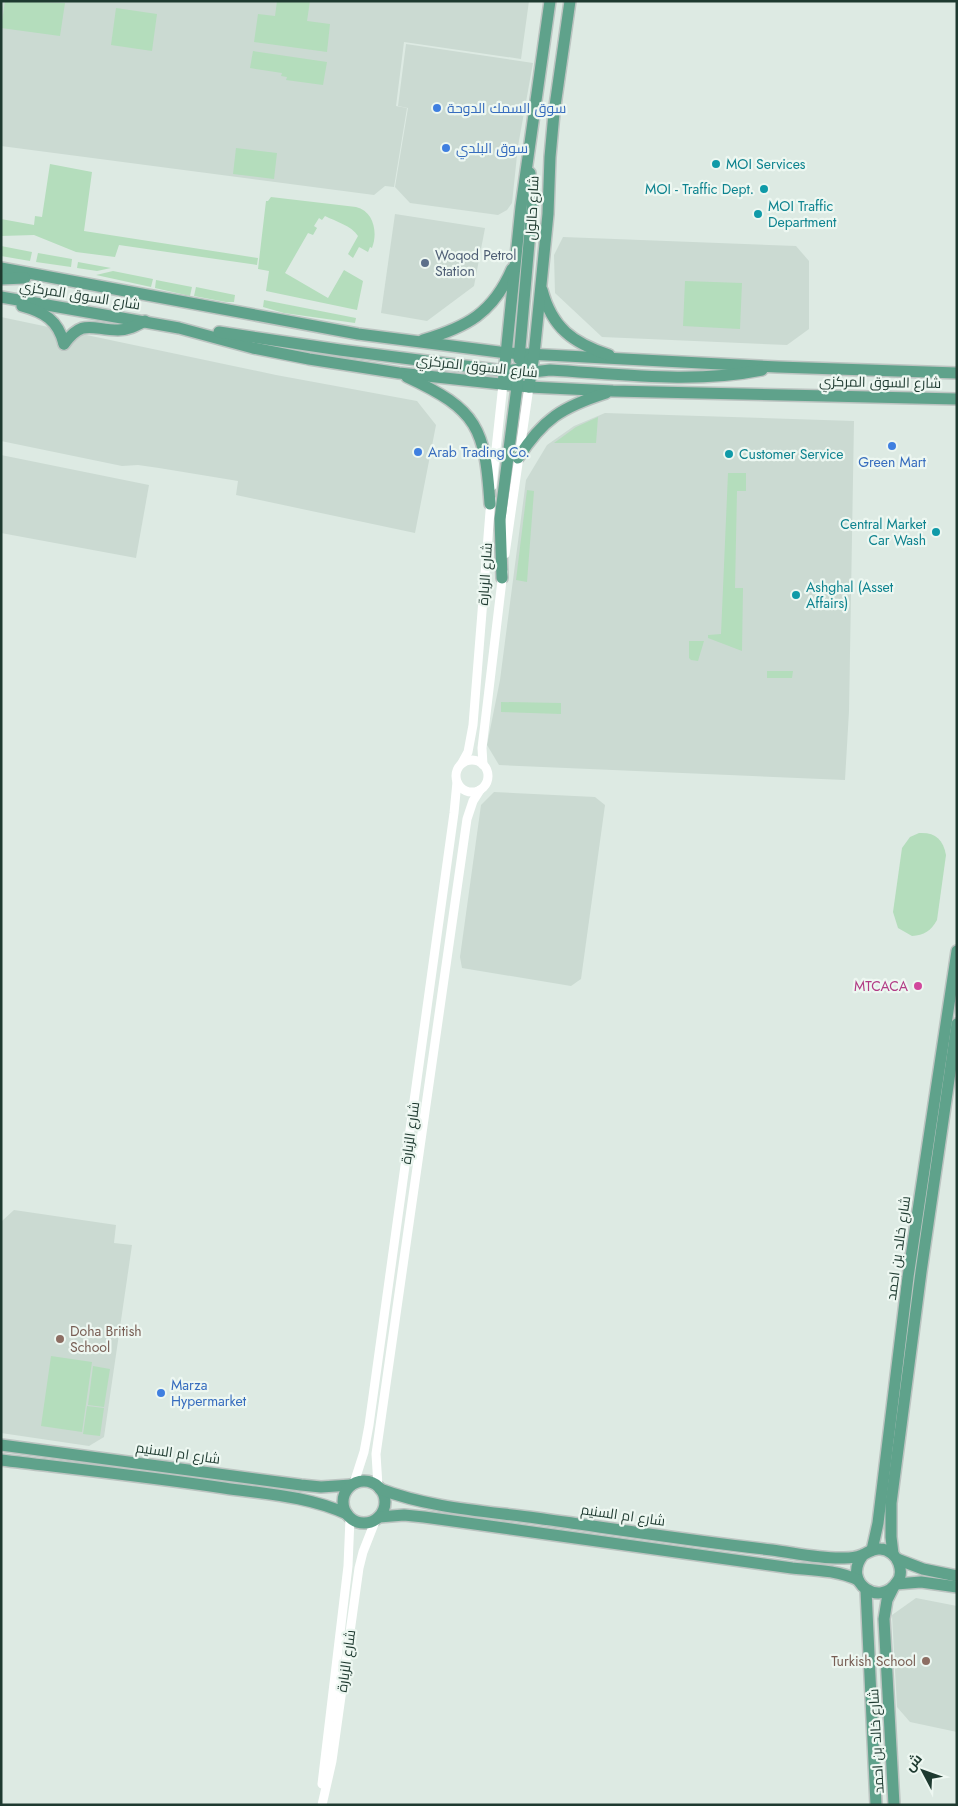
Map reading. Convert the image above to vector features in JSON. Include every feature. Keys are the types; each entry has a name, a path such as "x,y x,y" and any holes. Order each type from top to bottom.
{"main road":[{"name":"شارع حالول","path":"503,384 520,207 550,1"},
{"name":"شارع حالول","path":"534,355 548,214 554,113 570,1"},
{"path":"502,578 500,519 522,376 519,354 532,208 529,146"},
{"path":"418,342 452,330 478,316 499,294 516,261"},
{"name":"شارع السوق المركزي","path":"1,268 358,334 507,353 778,367 957,373"},
{"path":"1,279 44,277"},
{"path":"540,286 548,308 562,331 585,346 624,359"},
{"path":"1,299 49,318 58,328 64,344 81,327 95,326 120,330 136,326 144,321"},
{"name":"شارع السوق المركزي","path":"1,299 144,321 179,328 253,348 300,357 399,373 503,384 522,376 614,391 957,399"},
{"path":"179,328 504,371 522,376 550,370 705,378 737,375 778,367"},
{"path":"507,353 522,376"},
{"path":"522,376 534,355"},
{"path":"399,373 453,401 474,423 486,455 490,504"},
{"path":"518,458 534,434 550,418 572,406 614,391"},
{"name":"شارع خالد بن احمد","path":"868,1552 878,1523 908,1277 957,951"},
{"name":"شارع خالد بن احمد","path":"895,1557 891,1537 891,1503 921,1272 957,1024"},
{"name":"شارع ام السنيم","path":"1,1445 301,1485 321,1487 352,1484"},
{"name":"شارع ام السنيم","path":"1,1460 187,1482 298,1498 331,1507 348,1516"},
{"path":"364,1481 374,1483 379,1488 384,1496 385,1503 377,1518 362,1523 348,1516 343,1502 344,1496 352,1484 364,1481"},
{"name":"شارع ام السنيم","path":"379,1488 426,1503 682,1539 832,1558 868,1552"},
{"name":"شارع ام السنيم","path":"377,1518 404,1515 424,1516 832,1572 858,1580"},
{"path":"895,1557 901,1572 894,1586 886,1592 879,1593 866,1590 858,1580 856,1573 857,1566 868,1552 886,1550 895,1557 923,1569 957,1576"},
{"path":"894,1586 921,1582 957,1587"},
{"name":"شارع خالد بن احمد","path":"894,1586 887,1600 884,1619 894,1805"},
{"name":"شارع خالد بن احمد","path":"866,1590 870,1631 876,1805"}],"street":[{"name":"شارع الزبارة","path":"484,765 482,748 518,458 522,376"},
{"name":"شارع الزبارة","path":"462,763 468,752 473,725 490,504 503,384"},
{"path":"471,760 484,765 488,777 484,786 476,792 462,789 457,782 456,773 462,763 471,760"},
{"name":"شارع الزبارة","path":"352,1484 364,1452 369,1425 457,782"},
{"name":"شارع الزبارة","path":"379,1488 376,1454 467,819 469,810 480,790"},
{"name":"شارع الزبارة","path":"322,1805 324,1761 348,1566 348,1516"},
{"name":"شارع الزبارة","path":"322,1805 332,1761 359,1568 363,1552 377,1518"}],"shaded area":[{"path":"3,1 529,1 521,59 404,42 396,106 407,108 394,187 385,186 374,195 1,146 1,14"},
{"path":"406,44 533,63 518,146 512,203 507,210 498,215 410,203 395,187 408,108 398,106"},
{"path":"395,214 485,228 474,286 427,321 381,313"},
{"path":"563,237 796,246 809,261 809,329 787,345 602,337 555,293 554,255"},
{"path":"1,317 276,375 417,401 436,425 415,533 236,495 238,481 138,465 122,466 1,441"},
{"path":"605,413 854,421 849,711 845,780 499,765 487,745 500,680 526,480 547,445 574,426"},
{"path":"1,455 149,485 136,558 1,533"},
{"path":"494,792 595,797 605,805 581,979 571,986 462,968 460,957 481,805"},
{"name":"Doha British School","path":"14,1210 116,1225 114,1243 132,1245 104,1437 89,1446 1,1433 1,1230 2,1221"},
{"name":"Turkish School","path":"916,1598 957,1606 957,1732 910,1722 897,1707 892,1615"}],"green space":[{"path":"5,1 65,3 60,36 1,28"},
{"path":"277,1 310,1 307,21 330,24 327,52 254,42 258,14 275,16"},
{"path":"116,8 157,14 152,51 111,45"},
{"path":"253,51 327,62 323,85 286,80 287,77 281,76 282,73 250,68"},
{"path":"236,148 277,153 274,179 233,174"},
{"path":"50,164 92,172 84,231 258,258 257,265 119,245 115,257 76,252 34,235 1,236 1,219 34,225 35,216 42,217"},
{"path":"271,197 356,207 362,209 371,218 375,236 372,248 370,247 368,252 359,247 353,258 348,254 358,236 355,232 325,216 322,220 319,218 314,226 317,228 313,235 308,233 285,273 328,298 344,270 363,281 357,310 266,291 269,271 258,269 266,201"},
{"path":"1,246 32,252 30,261 1,256"},
{"path":"38,253 72,259 71,267 36,262"},
{"path":"78,262 111,268 97,271 77,268"},
{"path":"113,271 153,279 151,287 96,275"},
{"path":"156,280 192,287 190,296 155,288"},
{"path":"685,281 742,283 740,329 683,326"},
{"path":"196,287 235,295 234,302 194,296"},
{"path":"264,300 356,318 355,323 284,313 263,307"},
{"path":"598,417 596,443 554,443 576,427"},
{"path":"728,473 746,473 746,491 737,491 735,588 743,588 742,651 708,638 708,635 721,634"},
{"path":"527,490 534,491 527,582 516,580"},
{"path":"689,641 704,641 698,661 689,658"},
{"path":"767,671 793,671 792,678 767,678"},
{"path":"501,702 561,703 561,714 501,712"},
{"path":"919,833 934,835 943,845 946,855 937,920 927,932 912,936 898,928 893,912 902,848 910,837"},
{"path":"51,1356 92,1362 82,1432 41,1426"},
{"path":"93,1366 110,1369 104,1407 88,1405"},
{"path":"87,1406 104,1408 100,1436 83,1434"}],"place":[{"name":"سوق السمك الدوحة","path":"437,108"},
{"name":"سوق البلدي","path":"446,148"},
{"name":"MOI Services","path":"716,164"},
{"name":"MOI - Traffic Dept.","path":"764,189"},
{"name":"MOI Traffic Department","path":"758,214"},
{"name":"Woqod Petrol Station","path":"425,263"},
{"name":"Green Mart","path":"892,446"},
{"name":"Arab Trading Co.","path":"418,452"},
{"name":"Customer Service","path":"729,454"},
{"name":"Central Market Car Wash","path":"936,532"},
{"name":"Ashghal (Asset Affairs)","path":"796,595"},
{"name":"MTCACA","path":"918,986"},
{"name":"Doha British School","path":"60,1339"},
{"name":"Marza Hypermarket","path":"161,1393"},
{"name":"Turkish School","path":"926,1661"}]}
